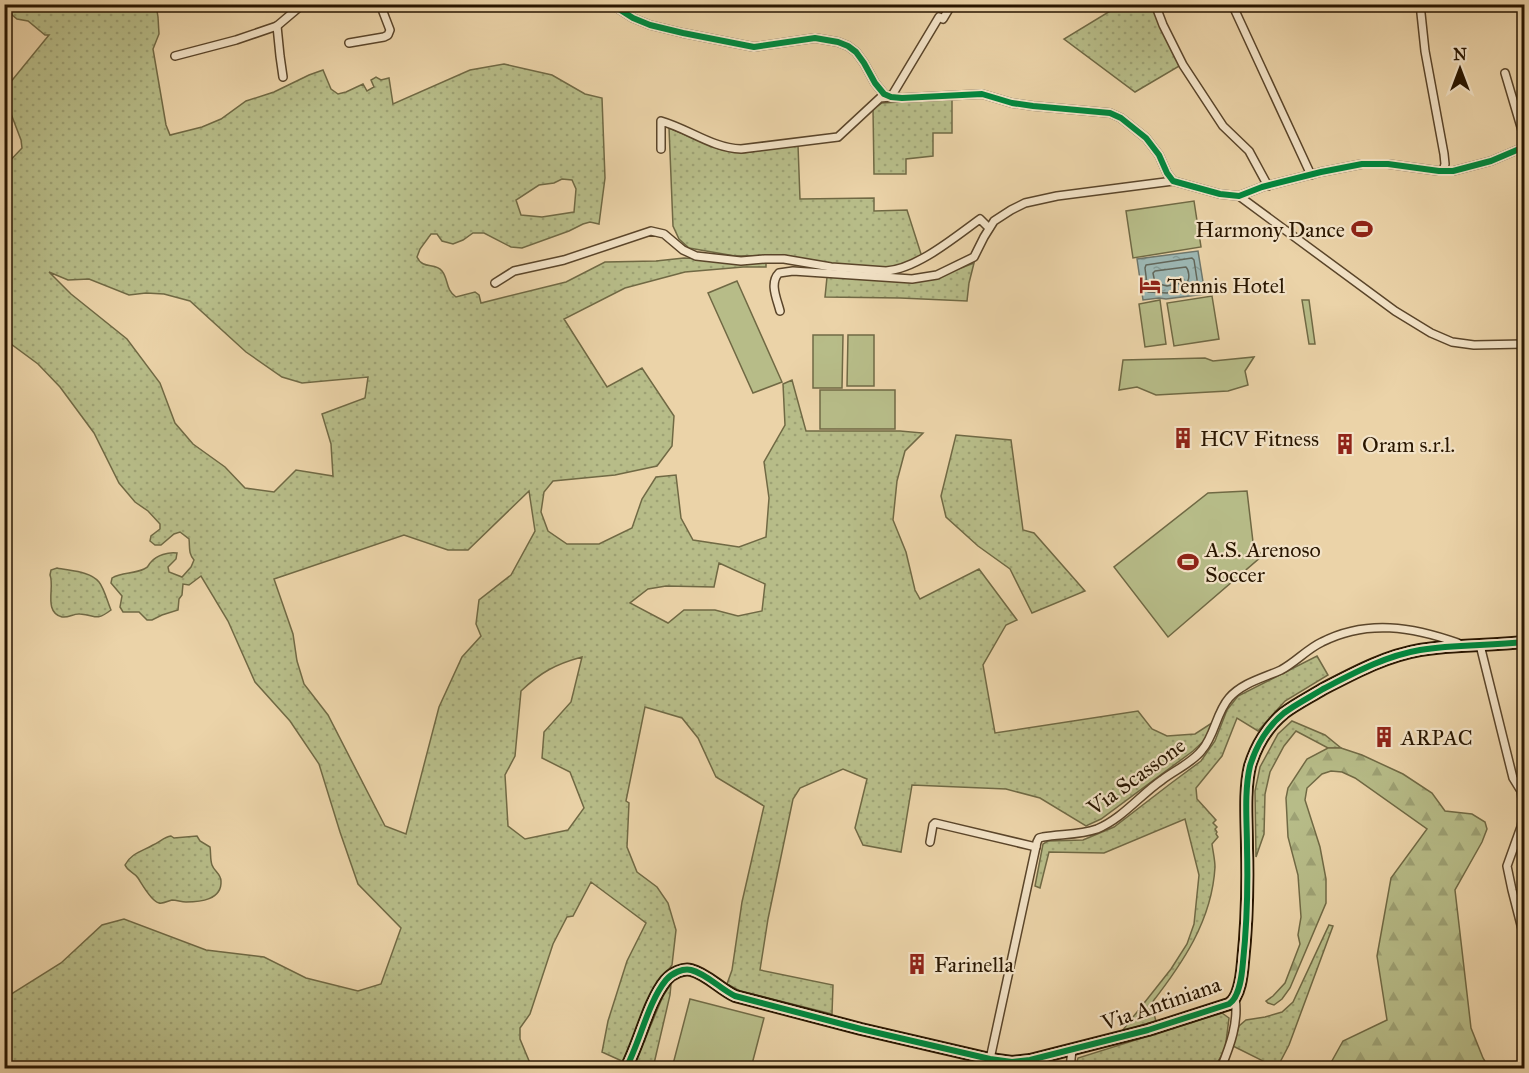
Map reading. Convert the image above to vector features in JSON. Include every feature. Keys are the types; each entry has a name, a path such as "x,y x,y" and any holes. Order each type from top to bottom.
{"street":[{"path":"175,57 278,26 303,4"},
{"path":"349,43 384,38 388,35 390,30 380,4"},
{"path":"611,4 650,26 753,46 815,38 838,42 856,52 878,88 891,97"},
{"path":"891,97 939,17 943,19 952,4"},
{"path":"1155,4 1184,65 1223,126 1249,151 1268,186"},
{"path":"1232,4 1311,175"},
{"path":"1420,4 1425,51 1444,154 1443,171"},
{"path":"278,26 283,77"},
{"path":"1506,73 1524,137"},
{"path":"661,149 662,121 715,144 741,149 838,137 880,98 982,94 1012,103 1110,113 1146,138 1159,155 1173,181"},
{"path":"780,311 774,286 774,280 779,273 793,271 912,279 929,277 945,272 974,257 994,221 1011,210 1037,199 1173,181 1220,194 1239,196 1311,175 1370,163 1453,171 1480,164 1524,147"},
{"path":"1239,196 1399,314 1431,333 1452,342 1474,345 1524,344"},
{"path":"495,283 514,271 564,260 651,231 664,234 683,250 696,256 741,261 784,259 831,267 894,271 921,260 980,219 989,228"},
{"name":"Via Scassone","path":"1036,847 1039,838 1089,831 1117,818 1159,781 1203,750 1224,705 1238,690 1291,664 1321,642 1347,632 1368,628 1397,627 1438,636 1464,645"},
{"name":"Via Antiniana","path":"626,1068 658,994 668,978 681,970 688,969 704,975 724,991 735,996 861,1029 1012,1062 1030,1060 1148,1030 1229,1004 1235,998 1242,976 1245,951 1250,766 1261,741 1273,725 1297,704 1377,662 1420,650 1524,642"},
{"path":"1480,645 1513,778 1521,791 1523,800 1524,812 1521,827 1507,866 1522,929"},
{"path":"930,842 935,823 1036,847 990,1059"},
{"path":"1221,1068 1237,1011 1235,998"},
{"path":"1070,1068 1072,1050"}],"green space":[{"path":"5,5 156,5 159,34 153,49 166,125 170,135 202,127 221,119 246,101 274,92 323,70 331,89 338,94 363,84 367,91 374,87 371,80 376,77 381,80 389,78 393,104 470,70 504,64 552,75 585,94 602,98 605,178 599,224 590,222 583,224 522,248 511,247 484,233 473,233 453,244 442,241 437,234 431,234 420,249 417,257 420,261 442,271 450,291 456,297 475,292 479,295 481,303 566,282 605,262 684,258 766,262 766,267 685,272 625,288 564,319 607,387 642,368 674,416 672,446 657,466 615,475 553,481 544,492 541,512 548,531 567,544 599,544 632,528 642,499 656,477 676,475 681,518 693,540 739,547 766,537 769,498 764,462 785,425 783,384 792,380 806,431 923,433 905,451 897,481 893,520 906,552 915,590 920,599 979,569 1017,620 1006,625 983,665 995,733 1138,711 1152,729 1167,736 1195,734 1215,721 1209,736 1193,751 1101,819 1086,826 1040,798 1006,789 912,785 901,852 863,845 855,828 867,779 843,769 800,788 793,799 768,919 760,970 833,985 832,1014 740,991 727,984 732,970 742,902 764,806 716,777 698,738 682,718 645,707 626,801 629,803 627,847 637,872 657,887 668,903 676,930 672,965 664,976 624,1062 602,1052 608,1021 627,961 646,923 591,882 573,916 567,917 553,944 530,1014 520,1028 520,1039 532,1068 5,1068 4,999 61,963 102,925 124,919 206,950 264,957 306,978 358,991 381,984 401,928 358,884 319,764 290,721 255,682 228,621 201,576 189,585 183,584 178,610 152,620 147,620 139,612 123,612 120,607 122,596 111,583 112,578 144,569 163,554 174,553 177,553 176,559 168,567 169,572 182,577 194,560 190,552 189,539 180,532 161,545 155,545 150,541 151,536 160,529 160,524 148,511 135,502 119,483 94,433 60,387 38,364 7,341 4,331 5,166 22,148 8,106 9,84 49,35 45,35 28,21 17,19 5,9","holes":["562,179 572,180 576,189 574,212 542,217 521,215 516,200 539,185 554,183","49,272 68,280 89,279 129,295 164,294 190,301 246,352 282,377 302,383 368,377 365,398 322,414 331,444 333,476 296,470 274,492 245,488 225,467 193,444 175,423 160,383 127,339 71,294","529,491 535,531 511,575 479,600 476,624 481,636 462,657 439,707 406,834 385,826 328,715 304,684 297,661 293,634 274,579 404,535 448,550 468,550","719,563 765,584 762,611 738,616 715,610 684,610 668,623 630,603 648,589 666,586 714,587","582,657 571,702 544,732 542,758 570,772 584,808 568,830 525,839 508,826 505,775 515,756 521,691 542,674"]},
{"path":"1120,5 1152,5 1181,65 1135,92 1064,39"},
{"path":"952,99 952,133 933,133 933,156 906,159 906,174 874,174 873,109 882,103"},
{"path":"669,128 719,149 743,153 798,145 800,199 874,198 874,211 907,210 922,257 898,268 886,269 828,264 784,255 735,256 689,248 679,239 673,226"},
{"path":"1194,201 1201,247 1133,258 1126,211"},
{"path":"974,263 967,301 825,297 827,277 932,279"},
{"path":"737,281 782,382 753,393 708,293"},
{"path":"1212,296 1219,339 1174,346 1167,303"},
{"path":"1160,300 1166,344 1145,347 1139,304"},
{"path":"1302,300 1309,300 1315,344 1309,344"},
{"path":"813,335 843,335 842,388 813,388"},
{"path":"848,335 874,335 874,386 847,386"},
{"path":"1254,357 1245,371 1248,385 1228,391 1156,395 1137,387 1119,390 1123,360 1205,358 1213,361"},
{"path":"820,390 895,390 895,429 820,429"},
{"path":"956,435 1011,440 1023,530 1034,533 1085,591 1032,613 1010,569 978,546 946,517 941,496"},
{"name":"A.S. Arenoso Soccer","path":"1247,491 1253,542 1262,556 1168,637 1114,567 1208,493"},
{"path":"57,568 95,578 103,588 111,610 99,617 78,614 62,617 56,614 51,605 50,575 51,570"},
{"path":"1317,656 1328,675 1285,701 1258,731 1237,718 1222,756 1196,788 1197,799 1216,820 1213,823 1217,827 1215,829 1218,837 1212,844 1215,867 1208,906 1194,941 1151,1004 1156,1021 1122,1031 1171,969 1187,944 1194,924 1199,875 1185,819 1104,853 1049,852 1040,888 1035,886 1043,844 1048,841 1083,840 1114,827 1201,761 1215,741 1227,710 1238,696"},
{"path":"1292,721 1325,735 1341,748 1328,748 1296,731 1284,746 1270,772 1265,794 1264,834 1256,857 1255,791 1260,767 1278,734"},
{"path":"1328,748 1341,748 1362,755 1403,774 1432,793 1445,811 1472,814 1485,822 1487,829 1482,842 1455,890 1471,1028 1489,1068 1328,1068 1343,1041 1387,1020 1377,956 1391,878 1427,829 1355,778 1342,772 1331,771 1322,774 1307,788 1305,800 1320,847 1326,879 1326,903 1290,988 1274,1005 1266,1001 1285,983 1300,944 1298,875 1288,837 1286,798 1288,788 1307,759"},
{"path":"171,836 174,838 197,836 200,841 210,847 212,865 221,881 218,892 214,896 198,901 172,900 159,903 126,867 125,865 134,855"},
{"path":"1329,925 1333,926 1289,1045 1277,1068 1233,1046 1239,1026 1246,1020 1282,1012 1293,1002"},
{"path":"671,984 653,1068 633,1068 663,996"},
{"path":"690,999 764,1018 751,1068 672,1068"},
{"path":"1222,1013 1229,1018 1225,1050 1214,1068 1075,1068 1078,1058"}],"water":[{"path":"1198,251 1205,294 1143,300 1137,259"}],"cycle path":[{"path":"611,4 633,18 650,25 754,47 815,38 838,42 856,52 875,83 884,94 891,97 982,94 1012,103 1110,113 1121,118 1146,138 1159,155 1173,181 1220,194 1239,196 1262,187 1362,164 1388,164 1453,171 1491,161 1524,147"},
{"path":"626,1068 660,989 671,975 685,970 703,975 735,996 861,1029 1012,1062 1030,1060 1148,1030 1229,1004 1236,996 1242,973 1247,891 1248,776 1256,751 1273,724 1289,710 1323,689 1394,656 1433,648 1524,642"}],"place":[{"name":"Harmony Dance","path":"1362,229"},
{"name":"Tennis Hotel","path":"1150,285"},
{"name":"HCV Fitness","path":"1183,438"},
{"name":"Oram s.r.l.","path":"1345,444"},
{"name":"A.S. Arenoso Soccer","path":"1188,562"},
{"name":"ARPAC","path":"1384,737"},
{"name":"Farinella","path":"917,964"}]}
